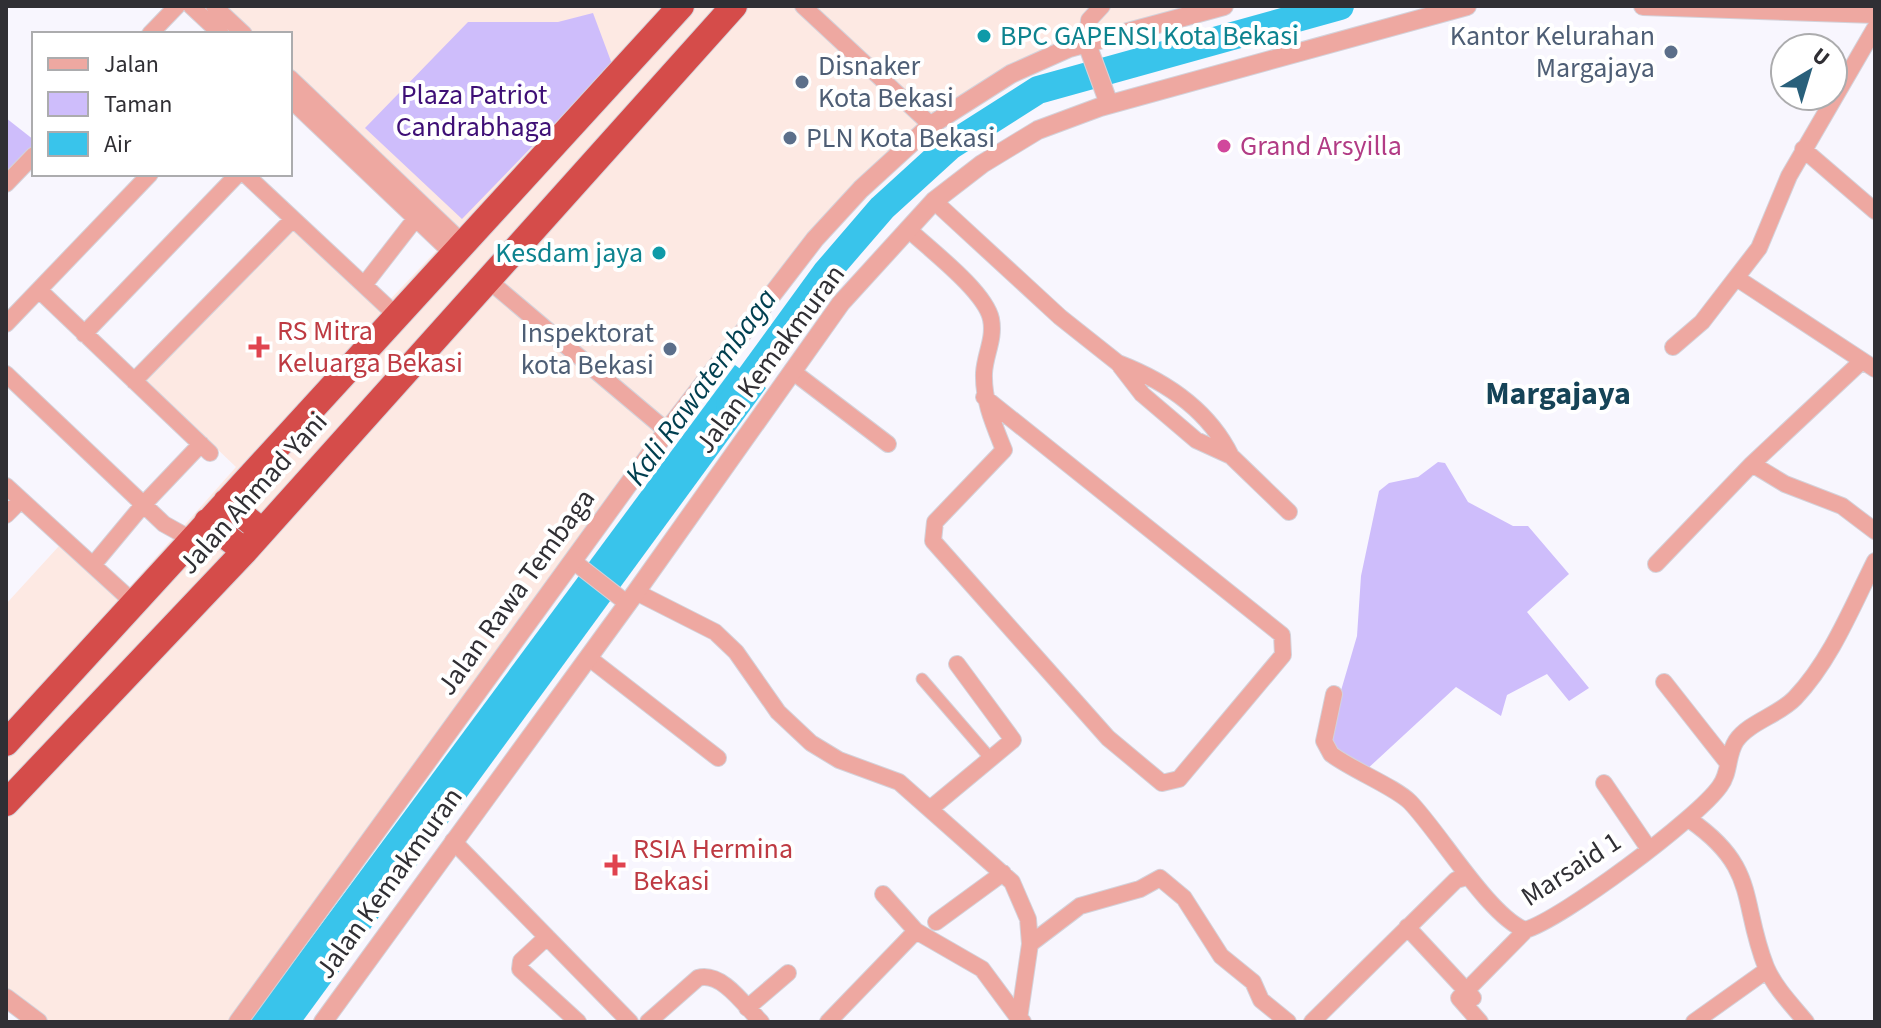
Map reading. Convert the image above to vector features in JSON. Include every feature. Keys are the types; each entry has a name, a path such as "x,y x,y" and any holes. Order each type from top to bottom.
{"highway":[{"name":"Jalan Ahmad Yani","path":"6,743 681,6"},
{"name":"Jalan Ahmad Yani","path":"6,803 254,541 734,6"},
{"path":"226,502 254,541"},
{"path":"199,531 254,541"}],"street":[{"path":"152,32 177,6"},
{"path":"191,6 219,32"},
{"path":"214,6 242,32"},
{"path":"803,6 931,125"},
{"path":"1102,6 1089,20 1088,46 1107,99"},
{"name":"Jalan Rawa Tembaga","path":"238,1022 578,565 667,431 815,239 861,189 931,125 1011,74 1088,46 1224,6"},
{"name":"Jalan Kemakmuran","path":"323,1022 589,658 628,598 841,303 934,201 970,171 1038,130 1107,99 1467,6"},
{"path":"1643,6 1875,14"},
{"path":"1673,347 1702,322 1759,248 1803,149 1875,28"},
{"path":"292,80 458,248"},
{"path":"292,101 416,218 458,248"},
{"path":"1803,149 1874,207"},
{"path":"6,184 32,157"},
{"path":"6,324 148,176"},
{"path":"84,334 236,176"},
{"path":"247,176 397,316"},
{"path":"934,201 1060,317 1118,363 1142,394 1196,440 1231,456"},
{"path":"364,285 416,218"},
{"path":"134,381 293,219"},
{"path":"908,229 983,301 991,317 992,337 984,373 984,397 1004,450 935,522 933,541 1108,738 1162,783 1179,779 1283,655 1282,635 984,397"},
{"path":"1656,564 1752,464 1868,365 1738,279"},
{"path":"488,280 667,431"},
{"path":"39,290 206,448 143,505 93,565"},
{"path":"1118,363 1148,374 1182,396 1210,423 1231,456 1289,512"},
{"path":"792,371 888,444"},
{"path":"6,374 164,524 199,531"},
{"path":"1752,464 1785,484 1842,506 1875,531"},
{"path":"6,486 133,602"},
{"path":"6,515 21,500"},
{"path":"578,565 628,598 715,632 736,652 778,712 811,743 839,760 889,776 1003,873 1021,899 1028,919 1030,944 1021,1020"},
{"name":"Marsaid 1","path":"1334,694 1324,741 1331,754 1409,801 1445,843 1467,877 1510,922 1527,929 1690,820 1723,783 1727,762 1741,735 1781,711 1799,693 1839,634 1873,571"},
{"path":"589,658 718,758"},
{"path":"930,809 1010,745 1012,735 957,664"},
{"path":"922,679 991,759"},
{"path":"1664,682 1727,762"},
{"path":"1604,783 1649,849"},
{"path":"1690,820 1722,846 1738,868 1767,970 1806,1022"},
{"path":"453,841 630,1022"},
{"path":"936,922 1003,873"},
{"path":"1312,1022 1456,880 1467,877"},
{"path":"1030,944 1080,906 1140,889 1160,878 1184,898 1221,956 1253,982 1261,1000 1288,1022"},
{"path":"883,894 916,931 982,969 1021,1020"},
{"path":"1407,927 1472,997"},
{"path":"1480,1022 1459,998 1472,997 1527,929"},
{"path":"828,1022 916,931"},
{"path":"547,937 521,961 520,969 578,1022"},
{"path":"1694,1022 1767,970"},
{"path":"747,1008 788,973"},
{"path":"648,1022 698,978 706,975 719,980 761,1022"},
{"path":"6,998 17,1016 38,1022"}],"shaded area":[{"path":"188,6 1242,6 1011,74 861,189 667,431 238,1022 38,1022 6,998 6,604 59,546 118,600 236,467 143,378 292,221 384,306 438,249 292,107 292,32 215,32"}],"green space":[{"name":"Plaza Patriot Candrabhaga","path":"593,13 612,64 462,219 365,128 468,22 558,22"},
{"path":"6,118 32,138 32,149 6,175"},
{"path":"1438,462 1445,463 1468,502 1513,526 1528,526 1569,574 1527,612 1589,688 1569,701 1547,674 1507,695 1501,716 1456,687 1365,771 1336,754 1330,728 1357,636 1361,576 1379,491 1389,483 1418,477"}],"water":[{"path":"735,365 766,388 302,1022 249,1022"}],"waterway":[{"name":"Kali Rawatembaga","path":"730,405 826,273 882,208 950,146 1038,90 1340,6"}],"place":[{"name":"BPC GAPENSI Kota Bekasi","path":"984,36"},
{"name":"Kantor Kelurahan Margajaya","path":"1671,52"},
{"name":"Disnaker Kota Bekasi","path":"802,82"},
{"name":"PLN Kota Bekasi","path":"790,138"},
{"name":"Grand Arsyilla","path":"1224,146"},
{"name":"Kesdam jaya","path":"659,253"},
{"name":"RS Mitra Keluarga Bekasi","path":"259,347"},
{"name":"Inspektorat kota Bekasi","path":"670,349"},
{"name":"RSIA Hermina Bekasi","path":"615,865"}],"district":[{"name":"Margajaya","path":"1558,394"}]}
